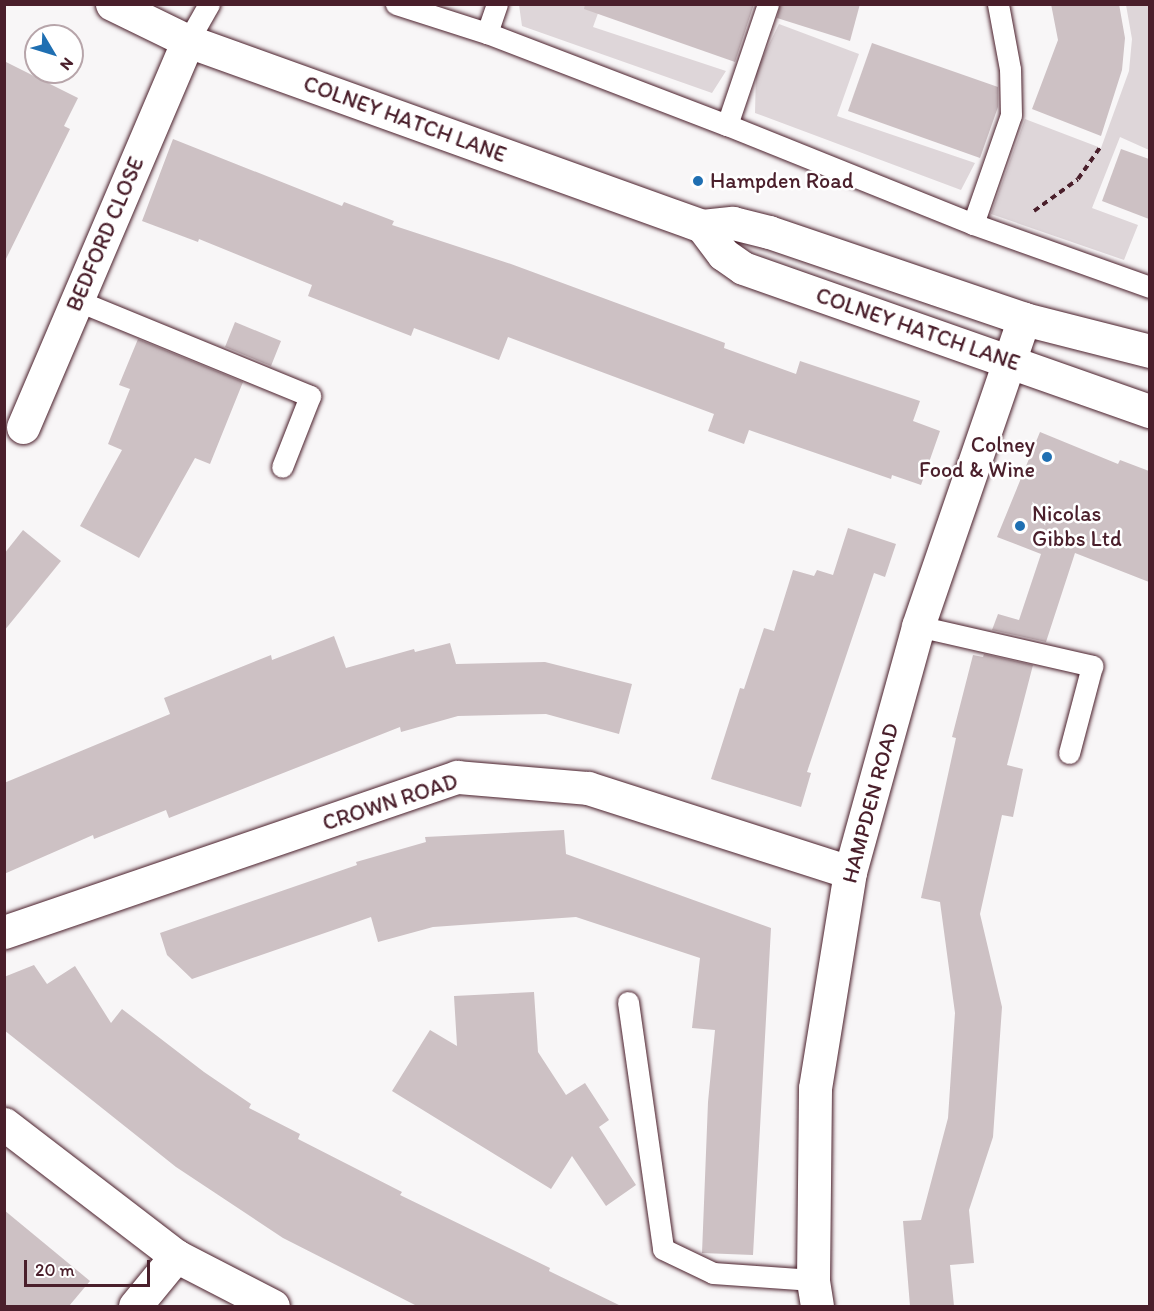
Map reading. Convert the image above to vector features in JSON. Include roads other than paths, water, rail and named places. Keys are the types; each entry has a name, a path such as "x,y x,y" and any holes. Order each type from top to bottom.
{"street":[{"name":"COLNEY HATCH LANE","path":"112,4 188,41 702,226 733,224 769,232 1024,319 1149,351"},
{"name":"BEDFORD CLOSE","path":"23,427 188,41"},
{"name":"COLNEY HATCH LANE","path":"702,226 723,254 743,268 1149,411"},
{"name":"HAMPDEN ROAD","path":"815,1293 815,1088 850,872 918,626 1024,319"},
{"name":"CROWN ROAD","path":"4,932 457,777 588,788 850,872"},
{"path":"4,1124 176,1256 273,1306"},
{"path":"135,1306 176,1256"}],"lane":[{"path":"188,41 210,4"},
{"path":"396,4 487,33 727,124 973,224 1149,287"},
{"path":"487,33 497,4"},
{"path":"727,124 768,4"},
{"path":"973,224 1011,115 1010,69 998,4"},
{"path":"76,300 310,396 282,467"},
{"path":"918,626 1092,666 1069,753"},
{"path":"628,1002 663,1249 713,1273 815,1293"}],"place":[{"name":"Hampden Road","path":"698,181"},
{"name":"Colney Food & Wine","path":"1047,457"},
{"name":"Nicolas Gibbs Ltd","path":"1020,526"}]}
